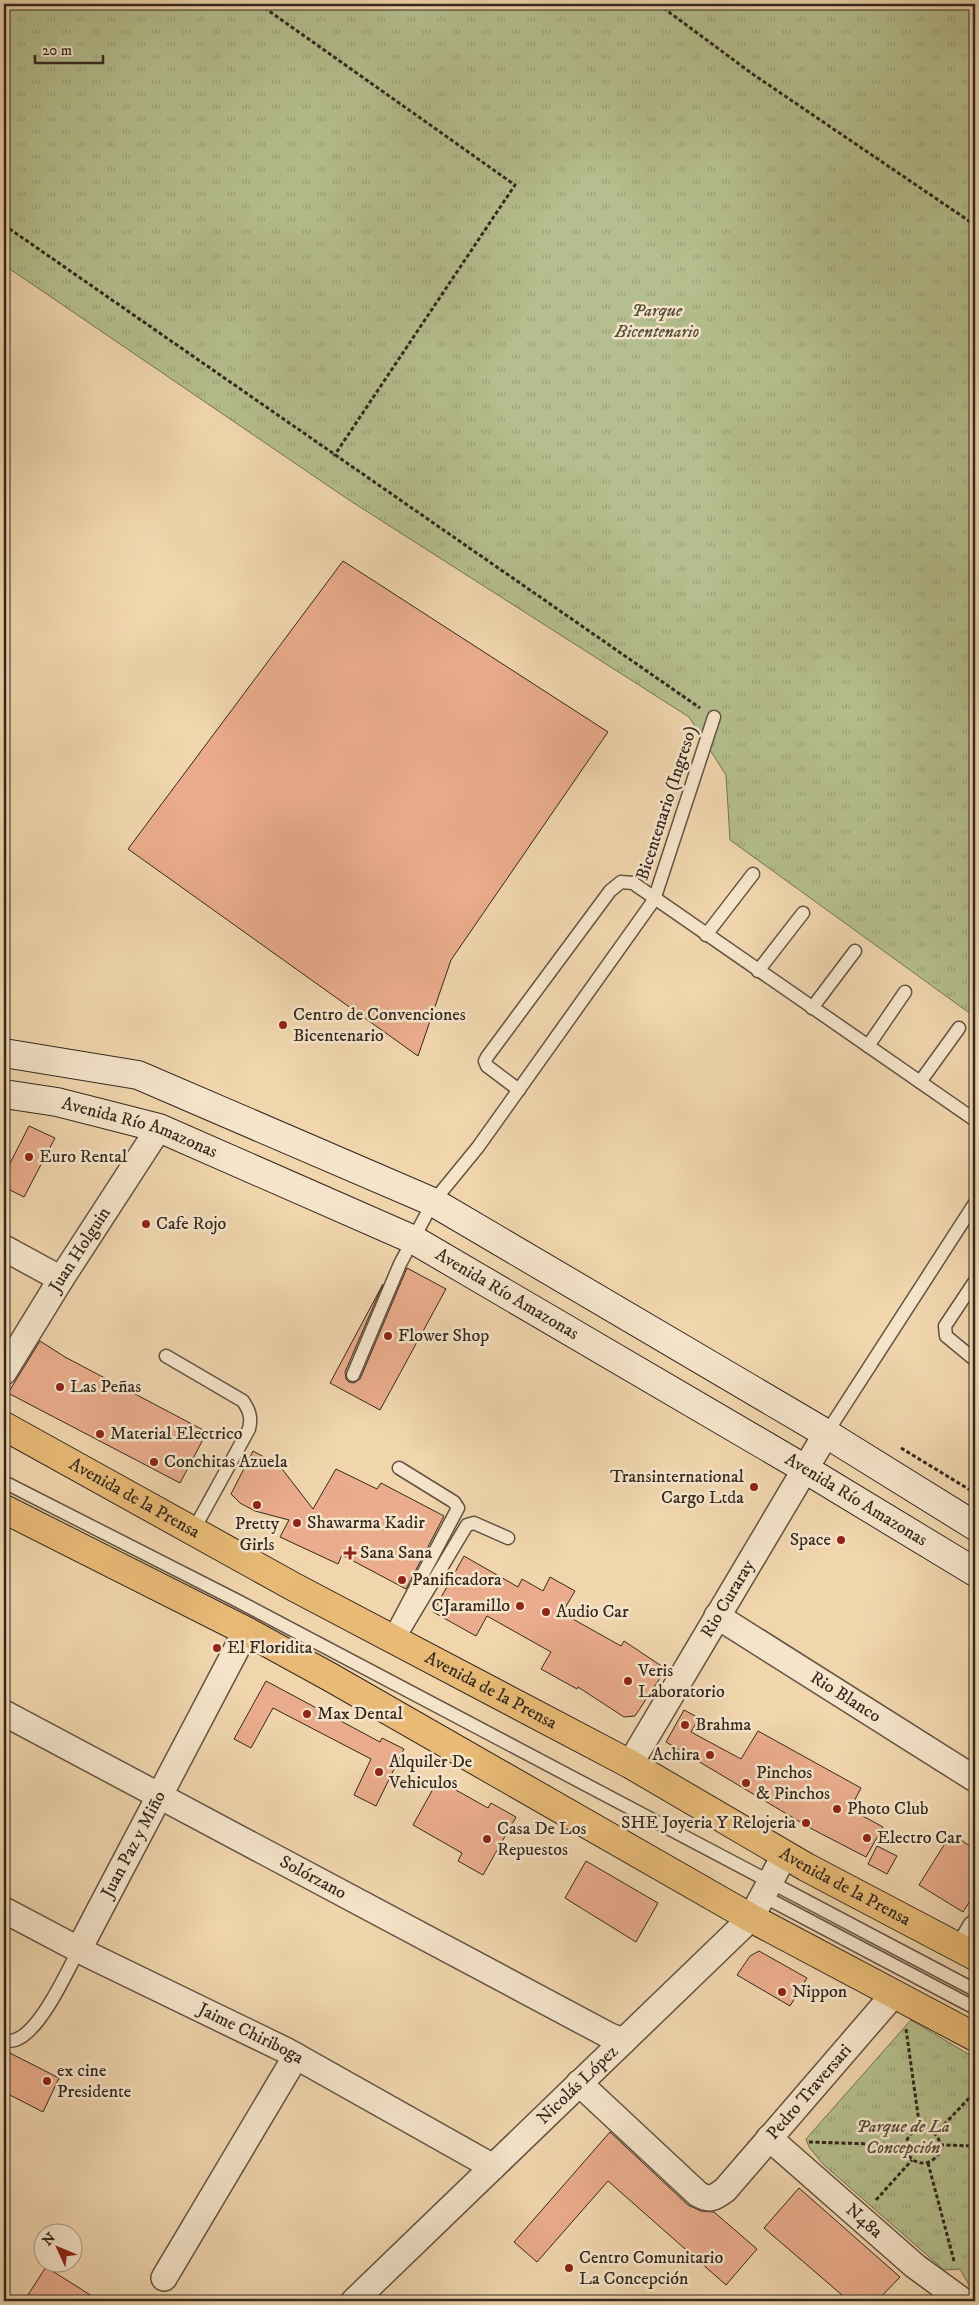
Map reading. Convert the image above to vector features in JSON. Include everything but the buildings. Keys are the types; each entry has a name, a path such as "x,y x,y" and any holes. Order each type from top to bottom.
{"main road":[{"path":"7,1052 138,1075 433,1202 826,1434 975,1526"},
{"name":"Avenida Río Amazonas","path":"4,1094 57,1102 159,1128 414,1240 805,1469 975,1572"},
{"name":"Avenida de la Prensa","path":"4,1426 393,1640 630,1764 785,1854 971,1944"},
{"path":"4,1509 246,1631 336,1680 761,1899 894,1994 975,2037"}],"street":[{"name":"Juan Holguin","path":"4,1372 61,1279 159,1128"},
{"path":"4,1248 61,1279"},
{"name":"Rio Curaray","path":"630,1764 826,1434"},
{"name":"Rio Blanco","path":"717,1616 975,1779"},
{"name":"Juan Paz y Miño","path":"79,1949 246,1631"},
{"name":"Solórzano","path":"4,1713 610,2036 623,2041"},
{"name":"Nicolás López","path":"354,2301 623,2041 761,1899 785,1854"},
{"name":"Jaime Chiriboga","path":"4,1910 296,2056 493,2166"},
{"name":"Pedro Traversari","path":"579,2083 698,2194 710,2200 725,2190 894,1994"},
{"path":"164,2278 296,2056"},
{"name":"N48a","path":"769,2138 916,2266 963,2301"},
{"path":"963,2301 975,2290"}],"lane":[{"name":"Bicentenario (Ingreso)","path":"353,1375 400,1264 433,1202 478,1147 654,900 714,717"},
{"path":"706,934 753,874"},
{"path":"518,1090 488,1066 485,1061 610,891 621,882 633,883 654,900 975,1120"},
{"path":"758,971 803,912"},
{"path":"812,1008 855,951"},
{"path":"868,1046 905,992"},
{"path":"920,1082 959,1028"},
{"path":"826,1434 975,1203"},
{"path":"975,1281 945,1326 946,1336 975,1360"},
{"path":"166,1356 243,1401 249,1410 251,1421 250,1429 194,1531"},
{"path":"393,1640 458,1508 454,1502 399,1468"},
{"path":"4,1482 236,1600 761,1899 975,2008"},
{"path":"393,1640 467,1526 474,1523 508,1538"},
{"path":"761,1899 975,1990"},
{"name":"Juan Paz y Miño","path":"4,2041 15,2040 24,2035 42,2015 79,1949"}],"path":[{"path":"259,4 515,185 334,456"},
{"path":"658,4 754,75 975,226"},
{"path":"4,225 334,456 714,717"},
{"path":"906,2029 920,2129"},
{"path":"935,2134 975,2092"},
{"path":"920,2129 931,2131 935,2134 940,2145 937,2156 928,2163 922,2164 908,2156 905,2145 910,2135 920,2129"},
{"path":"812,2141 905,2145"},
{"path":"940,2145 975,2146"},
{"path":"873,2203 912,2160"},
{"path":"928,2163 954,2261"}],"green space":[{"name":"Parque Bicentenario","path":"4,4 975,4 975,1017 730,840 726,775 689,717 349,500 4,265"},
{"name":"Parque de La Concepción","path":"911,2020 975,2058 975,2278 969,2285 960,2269 944,2270 823,2164 809,2147 806,2139"}],"place":[{"name":"Centro de Convenciones Bicentenario","path":"283,1025"},
{"name":"Euro Rental","path":"29,1157"},
{"name":"Cafe Rojo","path":"146,1224"},
{"name":"Flower Shop","path":"388,1336"},
{"name":"Las Peñas","path":"60,1387"},
{"name":"Material Electrico","path":"100,1434"},
{"name":"Conchitas Azuela","path":"154,1462"},
{"name":"Transinternational Cargo Ltda","path":"754,1487"},
{"name":"Pretty Girls","path":"257,1505"},
{"name":"Shawarma Kadir","path":"297,1523"},
{"name":"Space","path":"841,1540"},
{"name":"Sana Sana","path":"350,1553"},
{"name":"Panificadora","path":"402,1580"},
{"name":"CJaramillo","path":"520,1606"},
{"name":"Audio Car","path":"546,1612"},
{"name":"El Floridita","path":"217,1648"},
{"name":"Veris Laboratorio","path":"628,1681"},
{"name":"Max Dental","path":"307,1714"},
{"name":"Brahma","path":"685,1725"},
{"name":"Achira","path":"710,1755"},
{"name":"Alquiler De Vehiculos","path":"379,1772"},
{"name":"Pinchos & Pinchos","path":"746,1783"},
{"name":"Photo Club","path":"837,1809"},
{"name":"SHE Joyeria Y Relojeria","path":"806,1823"},
{"name":"Electro Car","path":"867,1838"},
{"name":"Casa De Los Repuestos","path":"487,1839"},
{"name":"Nippon","path":"782,1992"},
{"name":"ex cine Presidente","path":"47,2081"},
{"name":"Centro Comunitario La Concepción","path":"569,2268"}]}
